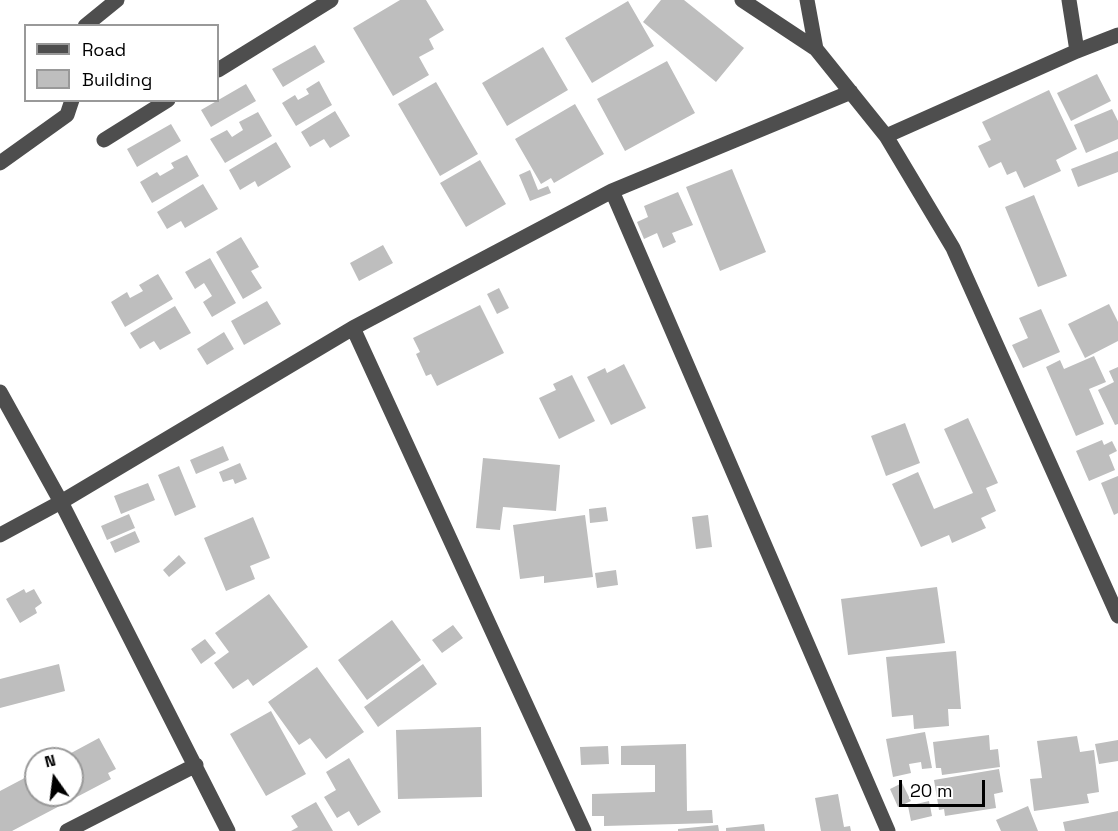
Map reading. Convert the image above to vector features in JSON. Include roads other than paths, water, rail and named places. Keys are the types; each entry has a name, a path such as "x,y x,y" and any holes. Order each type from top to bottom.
{"street":[{"path":"87,24 117,0"},
{"path":"219,69 331,0"},
{"path":"742,0 816,49 886,135 953,248 1118,616"},
{"path":"807,0 816,49"},
{"path":"1069,0 1077,51"},
{"path":"886,135 1118,35"},
{"path":"0,535 61,502 353,328 612,191 851,92"},
{"path":"0,163 68,115 71,102"},
{"path":"104,140 165,102"},
{"path":"612,191 888,831"},
{"path":"353,328 584,831"},
{"path":"0,392 61,502 228,831"},
{"path":"67,831 196,765"}]}
